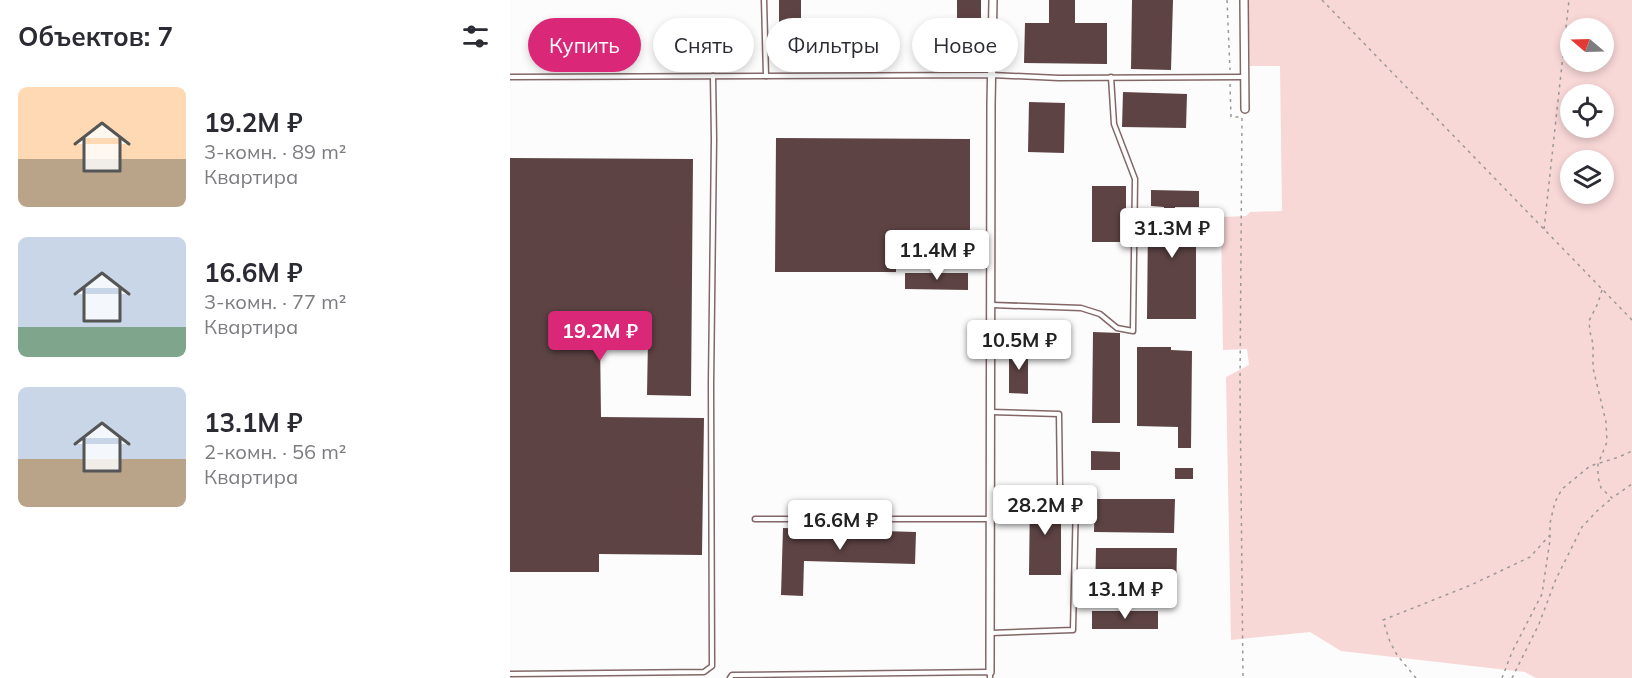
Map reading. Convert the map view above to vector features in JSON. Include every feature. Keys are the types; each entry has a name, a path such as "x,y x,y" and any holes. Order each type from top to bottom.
{"street":[{"path":"990,675 993,0"},
{"path":"1244,0 1245,109"}],"lane":[{"path":"764,0 766,76"},
{"path":"510,77 991,75 1059,78 1245,77"},
{"path":"510,674 704,672 712,666 711,384 714,139 712,76"},
{"path":"991,305 1081,308 1100,314 1117,327 1133,331 1135,179 1114,124 1111,77"},
{"path":"990,633 1073,630 1076,499 1060,486 1059,414 991,412"},
{"path":"755,519 990,519"},
{"path":"730,678 732,675 990,675"}],"path":[{"path":"1227,0 1231,117 1242,117 1240,386 1243,678"},
{"path":"1322,0 1632,320"},
{"path":"1544,229 1569,0"},
{"path":"1602,289 1589,321 1593,344 1593,368 1606,422 1607,442 1598,464 1598,477 1601,488 1612,498"},
{"path":"1502,678 1512,652 1542,594 1550,523 1555,502 1562,489 1590,466 1632,451"},
{"path":"1512,678 1582,527 1612,498 1632,484"},
{"path":"1416,678 1397,655 1383,620 1471,585 1530,557 1550,535"}],"shaded area":[{"path":"1248,0 1632,0 1632,678 1536,678 1525,672 1341,651 1310,632 1231,640 1226,377 1249,365 1247,349 1223,350 1221,217 1246,216 1250,212 1282,211 1280,66 1250,66"}],"building":[{"path":"779,0 801,0 801,18 779,18"},
{"path":"957,0 981,0 981,18 957,18"},
{"path":"1049,0 1075,0 1075,23 1107,23 1107,64 1024,63 1025,23 1049,23"},
{"path":"1132,0 1173,0 1171,70 1131,69"},
{"path":"1123,92 1187,94 1186,128 1122,127"},
{"path":"1029,102 1065,103 1064,153 1028,152"},
{"path":"776,138 970,139 970,243 896,243 896,272 775,272"},
{"path":"510,158 693,159 691,396 647,395 648,339 600,339 601,417 704,418 702,555 599,554 599,572 510,572"},
{"path":"1092,186 1126,186 1126,242 1092,242"},
{"path":"1151,190 1199,191 1199,207 1175,207 1175,223 1196,223 1196,319 1147,319 1148,223 1164,223 1164,207 1151,206"},
{"path":"905,273 968,273 968,290 905,289"},
{"path":"1093,332 1120,333 1120,423 1092,423"},
{"path":"1137,347 1171,347 1171,350 1192,351 1191,448 1178,448 1178,427 1137,426"},
{"path":"1009,348 1028,348 1028,394 1009,393"},
{"path":"1091,451 1120,452 1120,470 1091,470"},
{"path":"1175,468 1193,468 1193,479 1175,479"},
{"path":"1030,497 1061,497 1061,575 1029,575"},
{"path":"1095,499 1175,499 1174,533 1094,532"},
{"path":"783,528 916,532 915,564 804,561 803,596 781,595"},
{"path":"1096,548 1177,548 1176,597 1095,596"},
{"path":"1092,611 1158,611 1158,629 1092,629"}]}
